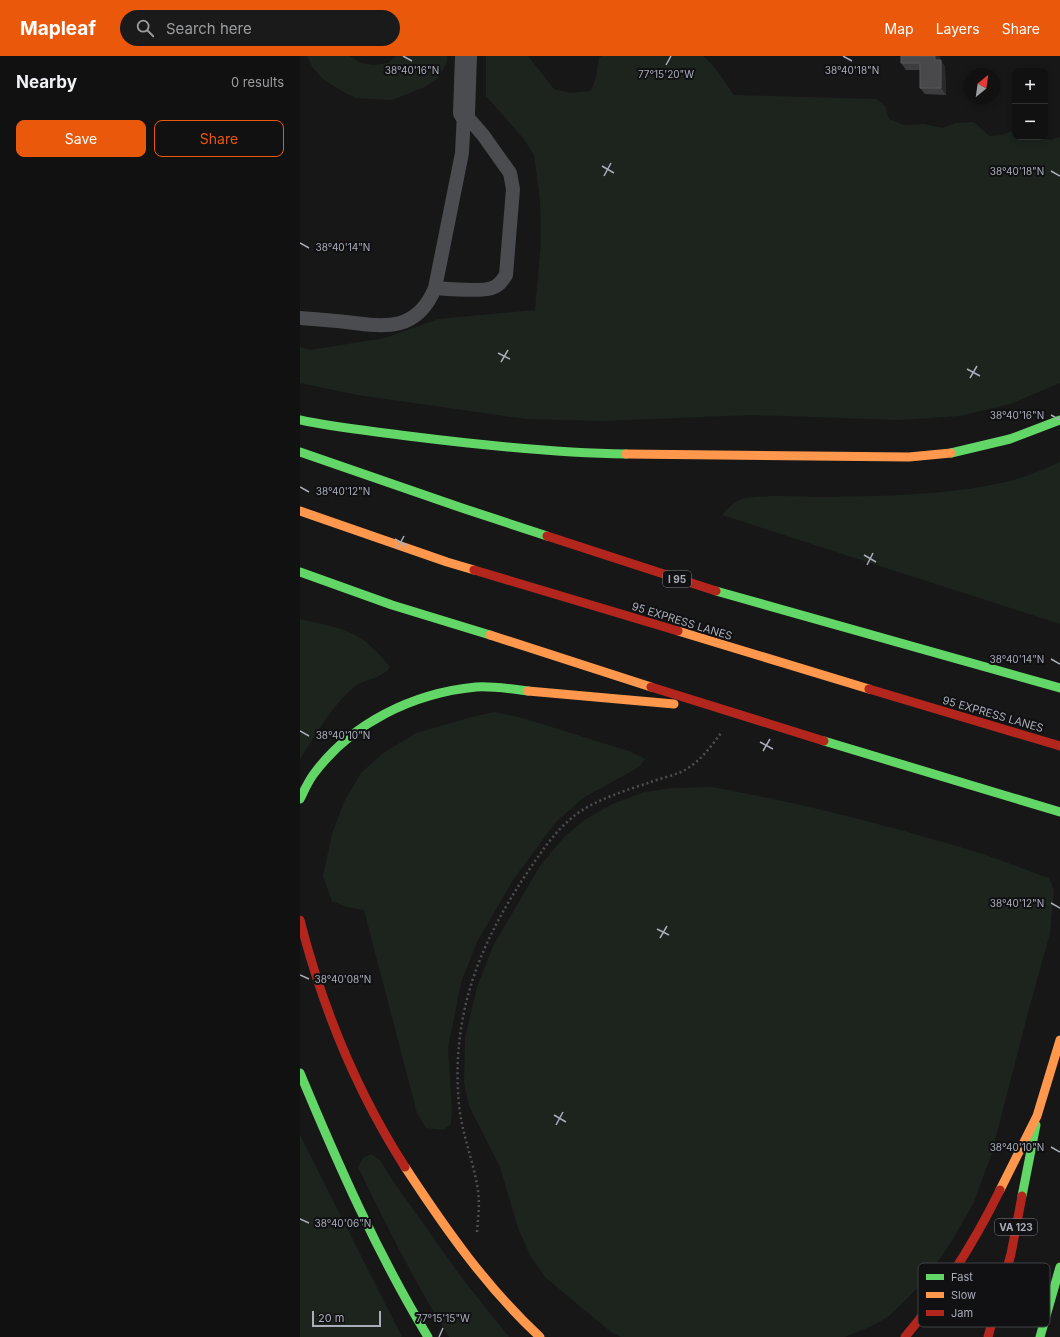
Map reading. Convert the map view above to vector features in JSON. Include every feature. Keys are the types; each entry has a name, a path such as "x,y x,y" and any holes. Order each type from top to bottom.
{"main road":[{"path":"300,420 317,424 438,440 608,454 909,457 957,452 1004,441 1040,429 1060,420"},
{"name":"I 95","path":"300,452 469,511 729,596 1060,688"},
{"name":"95 EXPRESS LANES","path":"300,512 447,562 1060,746"},
{"path":"300,572 392,605 719,709 1060,812"},
{"path":"963,662 1060,682"},
{"path":"300,799 312,776 330,754 360,728 391,710 443,692 478,687 574,694 719,709"},
{"path":"300,920 320,989 340,1040 362,1090 394,1150 445,1228 474,1266 527,1325 540,1337"},
{"name":"VA 123","path":"1009,1263 1037,1116 1060,1040"},
{"path":"300,1072 335,1159 373,1238 428,1337"},
{"path":"960,1263 994,1203 1037,1116"},
{"path":"1050,1302 1060,1267"},
{"path":"905,1337 918,1322"},
{"name":"VA 123","path":"988,1337 991,1327"},
{"path":"1040,1337 1043,1327"}],"street":[{"path":"464,113 466,56"}],"lane":[{"path":"435,288 484,290 493,288 501,283 506,275 513,188 510,173 483,135 464,113"},
{"path":"300,318 378,326 395,325 407,321 418,313 431,298 435,288 462,153 464,113"}],"path":[{"path":"474,1266 478,1193 459,1108 457,1079 461,1020 480,956 492,931 515,891 534,862 566,822 586,808 621,792 688,768 709,749 736,714"}],"shaded area":[{"path":"307,56 350,56 361,63 373,65 388,63 396,56 447,56 447,62 438,78 425,87 392,100 355,98 324,80 313,68"},
{"path":"486,56 528,56 554,89 570,93 591,91 596,77 599,58 602,56 703,56 716,69 734,95 876,99 885,106 889,119 904,125 924,124 943,128 956,123 974,122 989,136 1003,135 1012,130 1012,140 1051,140 1060,137 1060,383 1010,404 960,416 900,420 751,415 603,421 526,419 358,395 300,383 300,347 310,350 385,338 438,319 535,310 541,242 540,200 534,155 523,138 486,96"},
{"path":"1060,462 1060,624 722,515 735,502 746,498 777,496 828,497 895,495 962,490 1013,480 1033,474"},
{"path":"300,619 333,626 349,632 367,643 390,667 377,677 357,685 345,695 324,721 300,759"},
{"path":"494,712 519,717 629,751 645,759 639,767 583,798 556,822 513,880 477,942 461,983 448,1048 452,1110 451,1124 443,1130 426,1128 417,1113 364,910 347,907 332,901 323,876 332,834 344,802 361,773 383,753 416,733"},
{"path":"712,787 816,809 884,826 986,855 1049,878 1054,890 1050,933 991,1156 973,1204 950,1244 937,1263 918,1263 918,1288 889,1316 874,1325 845,1337 621,1337 611,1332 546,1278 531,1257 518,1228 500,1167 469,1106 464,1083 465,1038 477,987 493,946 540,866 564,837 583,821 612,804 645,792 672,788"},
{"path":"300,1135 402,1337 300,1337"},
{"path":"371,1154 380,1160 393,1181 462,1278 509,1337 449,1337 401,1254 358,1167 363,1158"}],"building":[{"path":"901,56 935,56 935,60 941,60 941,88 920,88 920,63 901,63"}],"traffic: fast":[{"path":"300,420 354,429 489,445 571,452 626,454"},
{"path":"951,453 1010,439 1060,420"},
{"path":"300,452 547,536"},
{"path":"300,572 392,605 490,635"},
{"path":"716,591 1060,688"},
{"path":"300,799 311,778 328,757 346,740 385,714 429,696 452,690 482,687 528,691"},
{"path":"824,741 1060,812"},
{"path":"300,1073 359,1208 409,1305 428,1337"},
{"path":"1022,1196 1036,1125"},
{"path":"1050,1302 1060,1267"},
{"path":"1040,1337 1043,1327"}],"traffic: slow":[{"path":"626,454 909,457 951,453"},
{"path":"300,511 474,570"},
{"path":"678,631 869,689"},
{"path":"490,635 651,687"},
{"path":"528,691 674,704"},
{"path":"1000,1190 1037,1116 1060,1040"},
{"path":"405,1167 467,1256 520,1318 540,1337"}],"traffic: jam":[{"path":"547,536 716,591"},
{"path":"474,570 678,631"},
{"path":"651,687 824,741"},
{"path":"869,689 1060,746"},
{"path":"300,920 330,1016 356,1079 371,1109 405,1167"},
{"path":"959,1263 980,1229 1000,1190"},
{"path":"1009,1263 1022,1196"},
{"path":"905,1337 918,1321"},
{"path":"988,1337 991,1327"}]}
